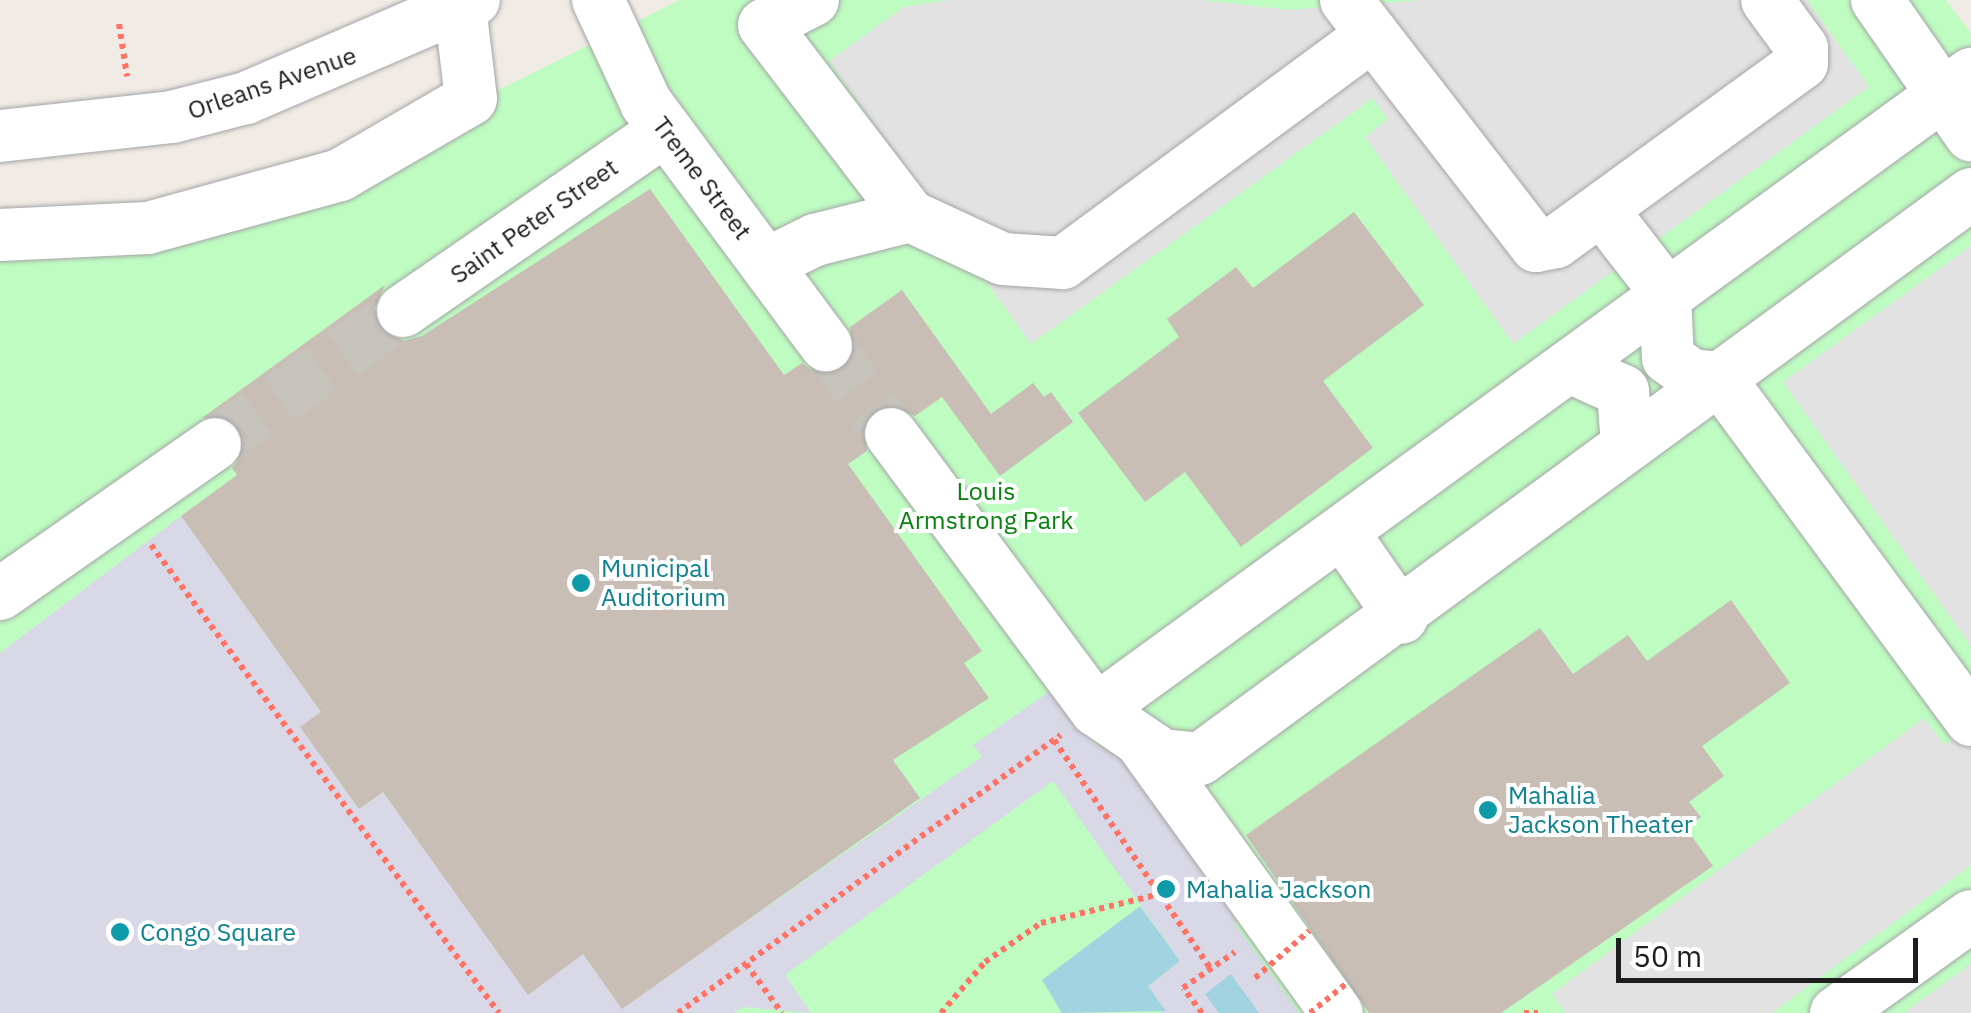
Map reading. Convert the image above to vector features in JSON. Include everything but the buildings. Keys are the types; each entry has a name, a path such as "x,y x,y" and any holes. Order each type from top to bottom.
{"street":[{"name":"Treme Street","path":"598,0 665,130 826,345"},
{"path":"813,0 764,25 910,216 1003,259 1064,263 1359,18 1536,246 1556,242 1802,63 1802,48 1767,0"},
{"path":"1096,710 1666,296 1961,101 1877,0"},
{"path":"0,235 148,228 340,174 471,99 467,4"},
{"name":"Orleans Avenue","path":"0,136 172,117 246,98 467,4"},
{"name":"Saint Peter Street","path":"404,312 665,130"},
{"path":"891,434 1096,710 1142,743 1184,762 1200,759 1402,618 1627,446 1971,194"},
{"path":"1602,210 1666,296 1668,358 1692,375 1719,378 1971,720"},
{"path":"766,264 815,240 910,216"},
{"path":"1570,367 1623,391 1627,446"},
{"path":"0,594 215,444"},
{"path":"1343,533 1402,618"},
{"path":"1142,743 1342,998"},
{"path":"1836,1013 1963,939"}],"path":[{"path":"119,24 130,97"},
{"path":"123,508 499,1013"},
{"path":"678,1013 1096,710"},
{"path":"1054,740 1210,968"},
{"path":"941,1013 985,962 1041,923 1160,894"},
{"path":"1255,978 1309,931"},
{"path":"1202,1013 1183,988 1234,950"},
{"path":"746,964 782,1013"},
{"path":"1310,1013 1342,998"},
{"path":"1524,1013 1538,1013"}],"green space":[{"name":"Louis Armstrong Park","path":"680,0 1946,0 1971,33 1971,1013 0,1013 0,258 63,260 251,226 428,155 490,94"}],"shaded area":[{"path":"950,0 1200,0 1289,10 1422,0 1807,0 1869,87 1513,344 1365,137 1388,119 1373,98 1031,344 829,61 904,7"},
{"path":"1971,246 1971,646 1783,382"},
{"path":"181,516 321,712 301,728 359,809 383,792 528,994 583,954 622,1008 982,757 973,745 1054,688 1095,745 1135,748 1250,911 1234,923 1299,1013 1162,1013 1148,986 1180,961 1053,781 785,975 811,1013 743,1007 734,1013 0,1013 0,653"},
{"path":"1924,718 1945,745 1962,733 1971,745 1971,865 1772,1013 1566,1013 1552,994"},
{"path":"1971,964 1971,1013 1904,1013"}],"water":[{"path":"1140,906 1180,961 1148,986 1166,1011 1062,1013 1042,980"},
{"path":"1231,974 1259,1013 1219,1013 1205,994"}],"tunnel":[{"path":"215,444 403,311"},
{"path":"826,345 891,434"}],"place":[{"name":"Municipal Auditorium","path":"581,583"},
{"name":"Mahalia Jackson Theater","path":"1488,810"},
{"name":"Mahalia Jackson","path":"1166,889"},
{"name":"Congo Square","path":"120,932"}]}
